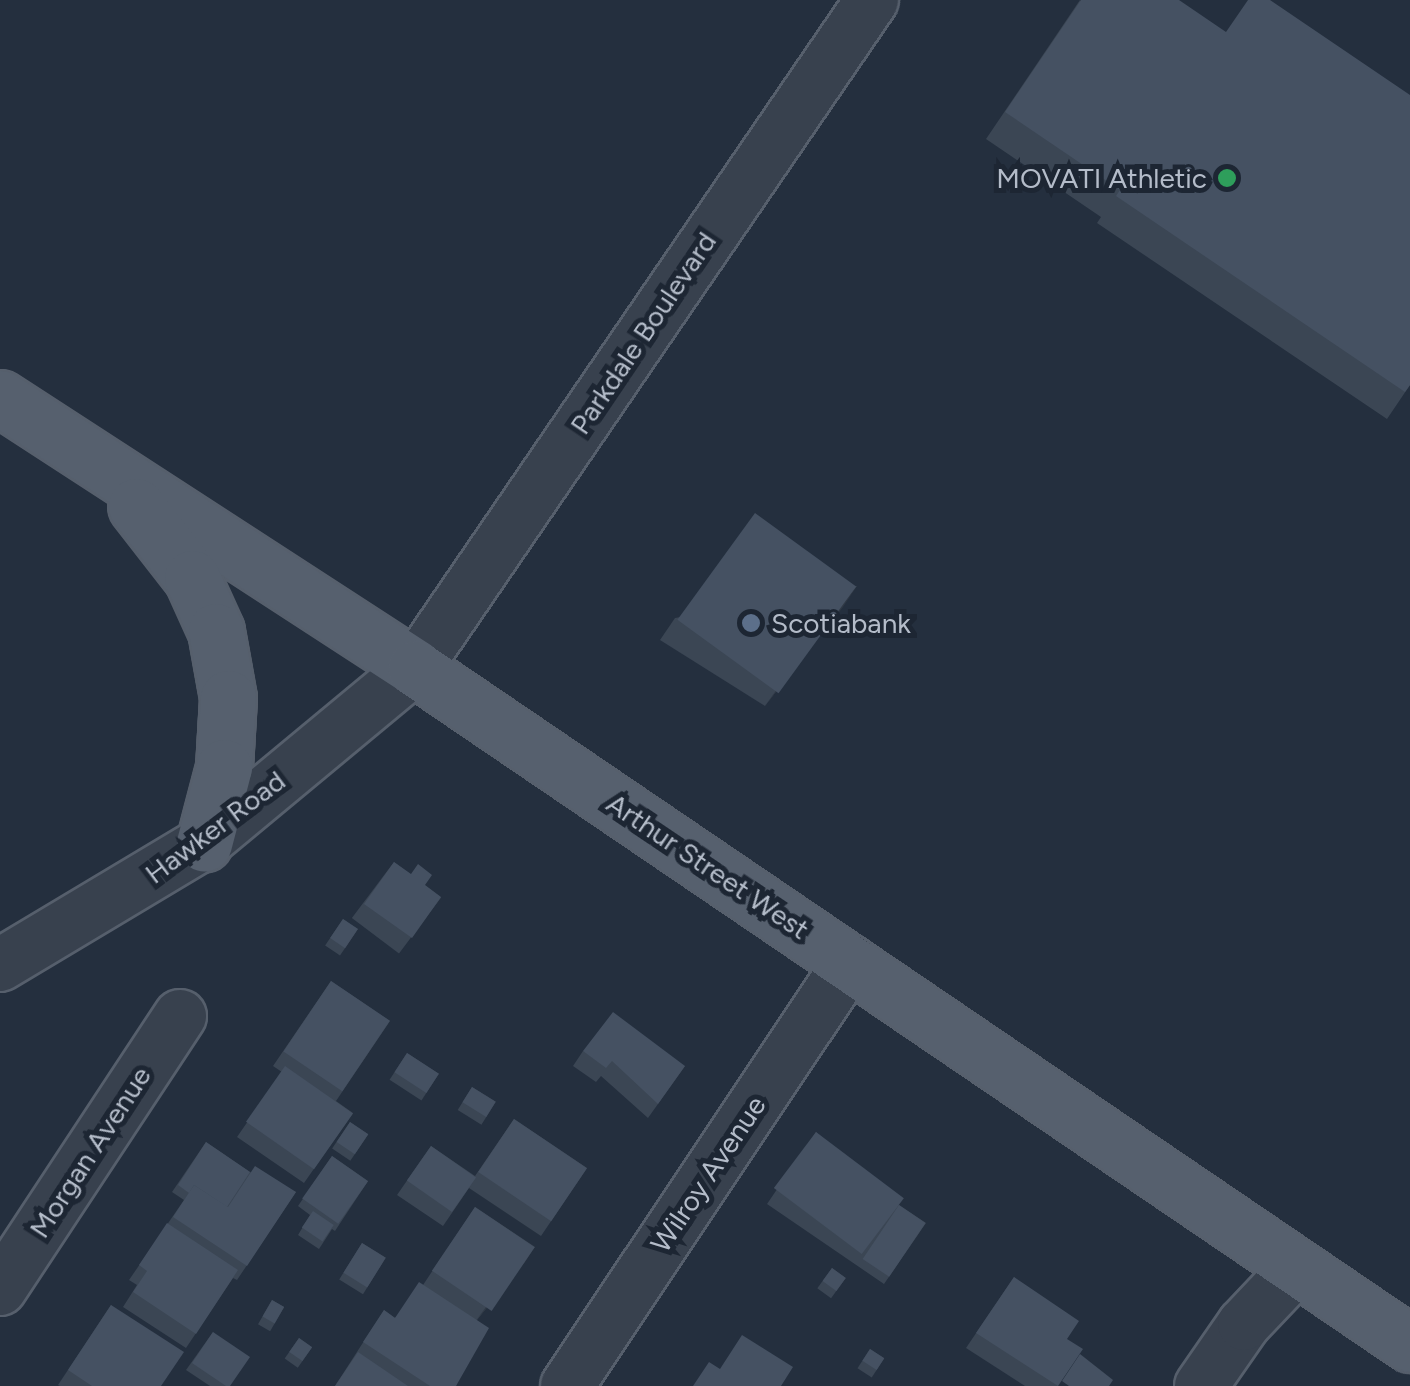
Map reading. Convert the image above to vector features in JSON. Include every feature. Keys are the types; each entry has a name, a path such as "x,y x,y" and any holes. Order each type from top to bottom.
{"main road":[{"name":"Arthur Street West","path":"0,398 415,668 1410,1344"},
{"path":"93,460 150,521 192,578 216,631 228,698 224,767 204,844"}],"street":[{"name":"Parkdale Boulevard","path":"415,668 872,0"},
{"name":"Hawker Road","path":"0,965 204,844 415,668"},
{"name":"Wilroy Avenue","path":"567,1386 850,962"},
{"name":"Morgan Avenue","path":"0,1289 180,1016"},
{"path":"1201,1386 1244,1324 1297,1268"}],"building":[{"name":"MOVATI Athletic","path":"1081,0 1179,0 1226,32 1248,0 1270,0 1410,95 1410,385 1405,392 1116,196 1120,190 1005,112"},
{"name":"Scotiabank","path":"755,513 856,586 779,693 677,620"},
{"path":"394,862 411,874 418,864 432,875 425,885 441,897 412,938 364,904"},
{"path":"343,919 358,929 345,948 330,938"},
{"path":"331,981 390,1021 342,1091 283,1051"},
{"path":"613,1012 685,1066 658,1104 612,1061 606,1068 583,1051"},
{"path":"407,1053 439,1074 426,1093 394,1072"},
{"path":"285,1066 353,1114 314,1169 246,1122"},
{"path":"472,1087 496,1102 486,1117 462,1102"},
{"path":"514,1119 587,1168 551,1221 478,1172"},
{"path":"350,1122 368,1134 355,1154 337,1142"},
{"path":"816,1132 904,1198 862,1254 774,1188"},
{"path":"206,1142 250,1172 227,1207 194,1185 189,1193 178,1185"},
{"path":"431,1146 476,1178 452,1212 407,1180"},
{"path":"332,1156 368,1181 338,1224 302,1199"},
{"path":"255,1166 296,1192 247,1266 173,1217 194,1185 228,1207"},
{"path":"899,1205 926,1223 889,1277 863,1259"},
{"path":"475,1207 535,1247 492,1311 432,1271"},
{"path":"313,1211 334,1225 323,1242 302,1228"},
{"path":"167,1223 238,1270 196,1334 133,1292 147,1271 139,1265"},
{"path":"362,1243 386,1258 367,1288 343,1273"},
{"path":"832,1268 846,1278 836,1291 823,1281"},
{"path":"1014,1277 1079,1321 1067,1339 1083,1349 1058,1386 976,1333"},
{"path":"419,1282 489,1328 456,1386 430,1386 363,1342 384,1310 395,1318"},
{"path":"272,1300 284,1307 275,1323 263,1316"},
{"path":"111,1305 184,1352 161,1386 92,1386 68,1370"},
{"path":"213,1332 250,1357 230,1386 192,1363"},
{"path":"742,1335 793,1367 781,1386 693,1386 709,1362 720,1369"},
{"path":"299,1338 312,1347 302,1361 289,1352"},
{"path":"870,1349 884,1358 877,1370 862,1361"},
{"path":"358,1352 408,1386 335,1386"},
{"path":"1080,1354 1113,1380 1109,1386 1069,1386 1062,1381"}],"place":[{"name":"MOVATI Athletic","path":"1227,178"},
{"name":"Scotiabank","path":"751,623"}]}
